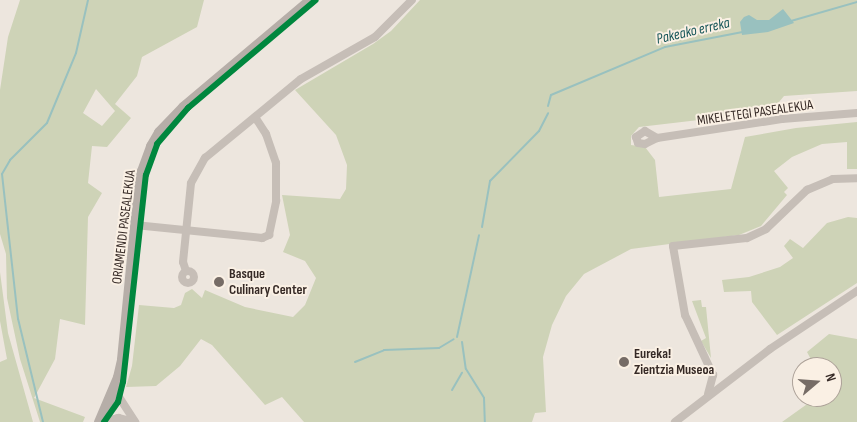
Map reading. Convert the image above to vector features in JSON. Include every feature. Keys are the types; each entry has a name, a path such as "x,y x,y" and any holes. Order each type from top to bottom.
{"street":[{"name":"ORIAMENDI PASEALEKUA","path":"98,416 111,381 118,352 133,191 142,151 166,115 302,0"},
{"name":"ORIAMENDI PASEALEKUA","path":"92,422 110,399 118,377 142,171 159,132 183,107 310,0"},
{"path":"186,271 183,262 193,175 205,158 311,72 375,37 412,0"},
{"name":"MIKELETEGI PASEALEKUA","path":"657,138 782,119 857,113"},
{"path":"135,225 262,238 269,236 276,201 276,163 266,134 255,117"},
{"path":"708,394 713,375 685,315 673,246 747,238 766,229 807,190 833,179 857,178"},
{"path":"128,242 135,225 133,191"},
{"path":"676,422 708,394 857,291"},
{"path":"118,377 124,405"},
{"path":"110,399 119,398 135,422"},
{"path":"103,422 118,418 135,422"}],"green space":[{"path":"20,0 204,0 197,27 142,57 137,76 115,104 131,118 107,147 92,146 88,183 102,193 88,217 85,325 60,319 55,359 34,398 85,417 83,422 40,422 20,359 7,298 6,254 0,234 0,90 8,37","holes":["96,89 115,111 102,126 83,113"]},
{"path":"420,0 857,0 857,91 784,96 774,108 750,114 639,127 631,136 631,145 645,147 655,160 659,197 731,189 745,137 796,128 857,122 857,169 847,169 847,142 822,144 792,157 774,171 788,188 784,192 787,195 761,226 739,235 631,249 584,274 566,296 552,325 543,357 546,412 535,413 532,422 304,422 282,397 265,405 212,345 201,339 180,366 156,386 126,387 132,366 139,305 174,308 181,305 185,293 192,289 202,298 205,290 245,307 293,317 305,305 316,278 305,261 283,252 290,235 282,195 340,199 346,189 347,165 336,135 295,90 373,44 391,31"},
{"path":"848,217 857,218 857,283 777,335 752,302 751,291 724,292 722,280 749,277 780,267 793,258 784,246 790,239 803,248 827,223"},
{"path":"0,272 8,333 33,422 0,422 0,362 7,359 0,321"},
{"path":"701,300 702,307 706,307 711,358 701,341 706,338 692,301"},
{"path":"829,334 857,339 857,422 782,422 803,407 842,407 842,357 810,357 807,352"}],"water":[{"path":"783,9 794,23 768,32 742,35 740,22 744,17 749,15 757,20 769,20"}],"waterway":[{"path":"43,422 18,319 2,174 10,160 47,123 76,53 88,0"},
{"name":"Pakeako erreka","path":"791,21 857,2"},
{"name":"Pakeako erreka","path":"548,106 551,95 665,47 743,32"},
{"name":"Pakeako erreka","path":"482,227 490,181 539,131 548,113"},
{"name":"Pakeako erreka","path":"457,337 479,235"},
{"path":"355,362 384,350 439,348 454,339"},
{"path":"462,342 466,369 484,398 485,422"},
{"path":"452,390 462,373"}],"cycle path":[{"path":"104,422 118,402 123,382 146,175 157,144 188,108 316,0"}],"place":[{"name":"Basque Culinary Center","path":"219,282"},
{"name":"Eureka! Zientzia Museoa","path":"624,362"}]}
